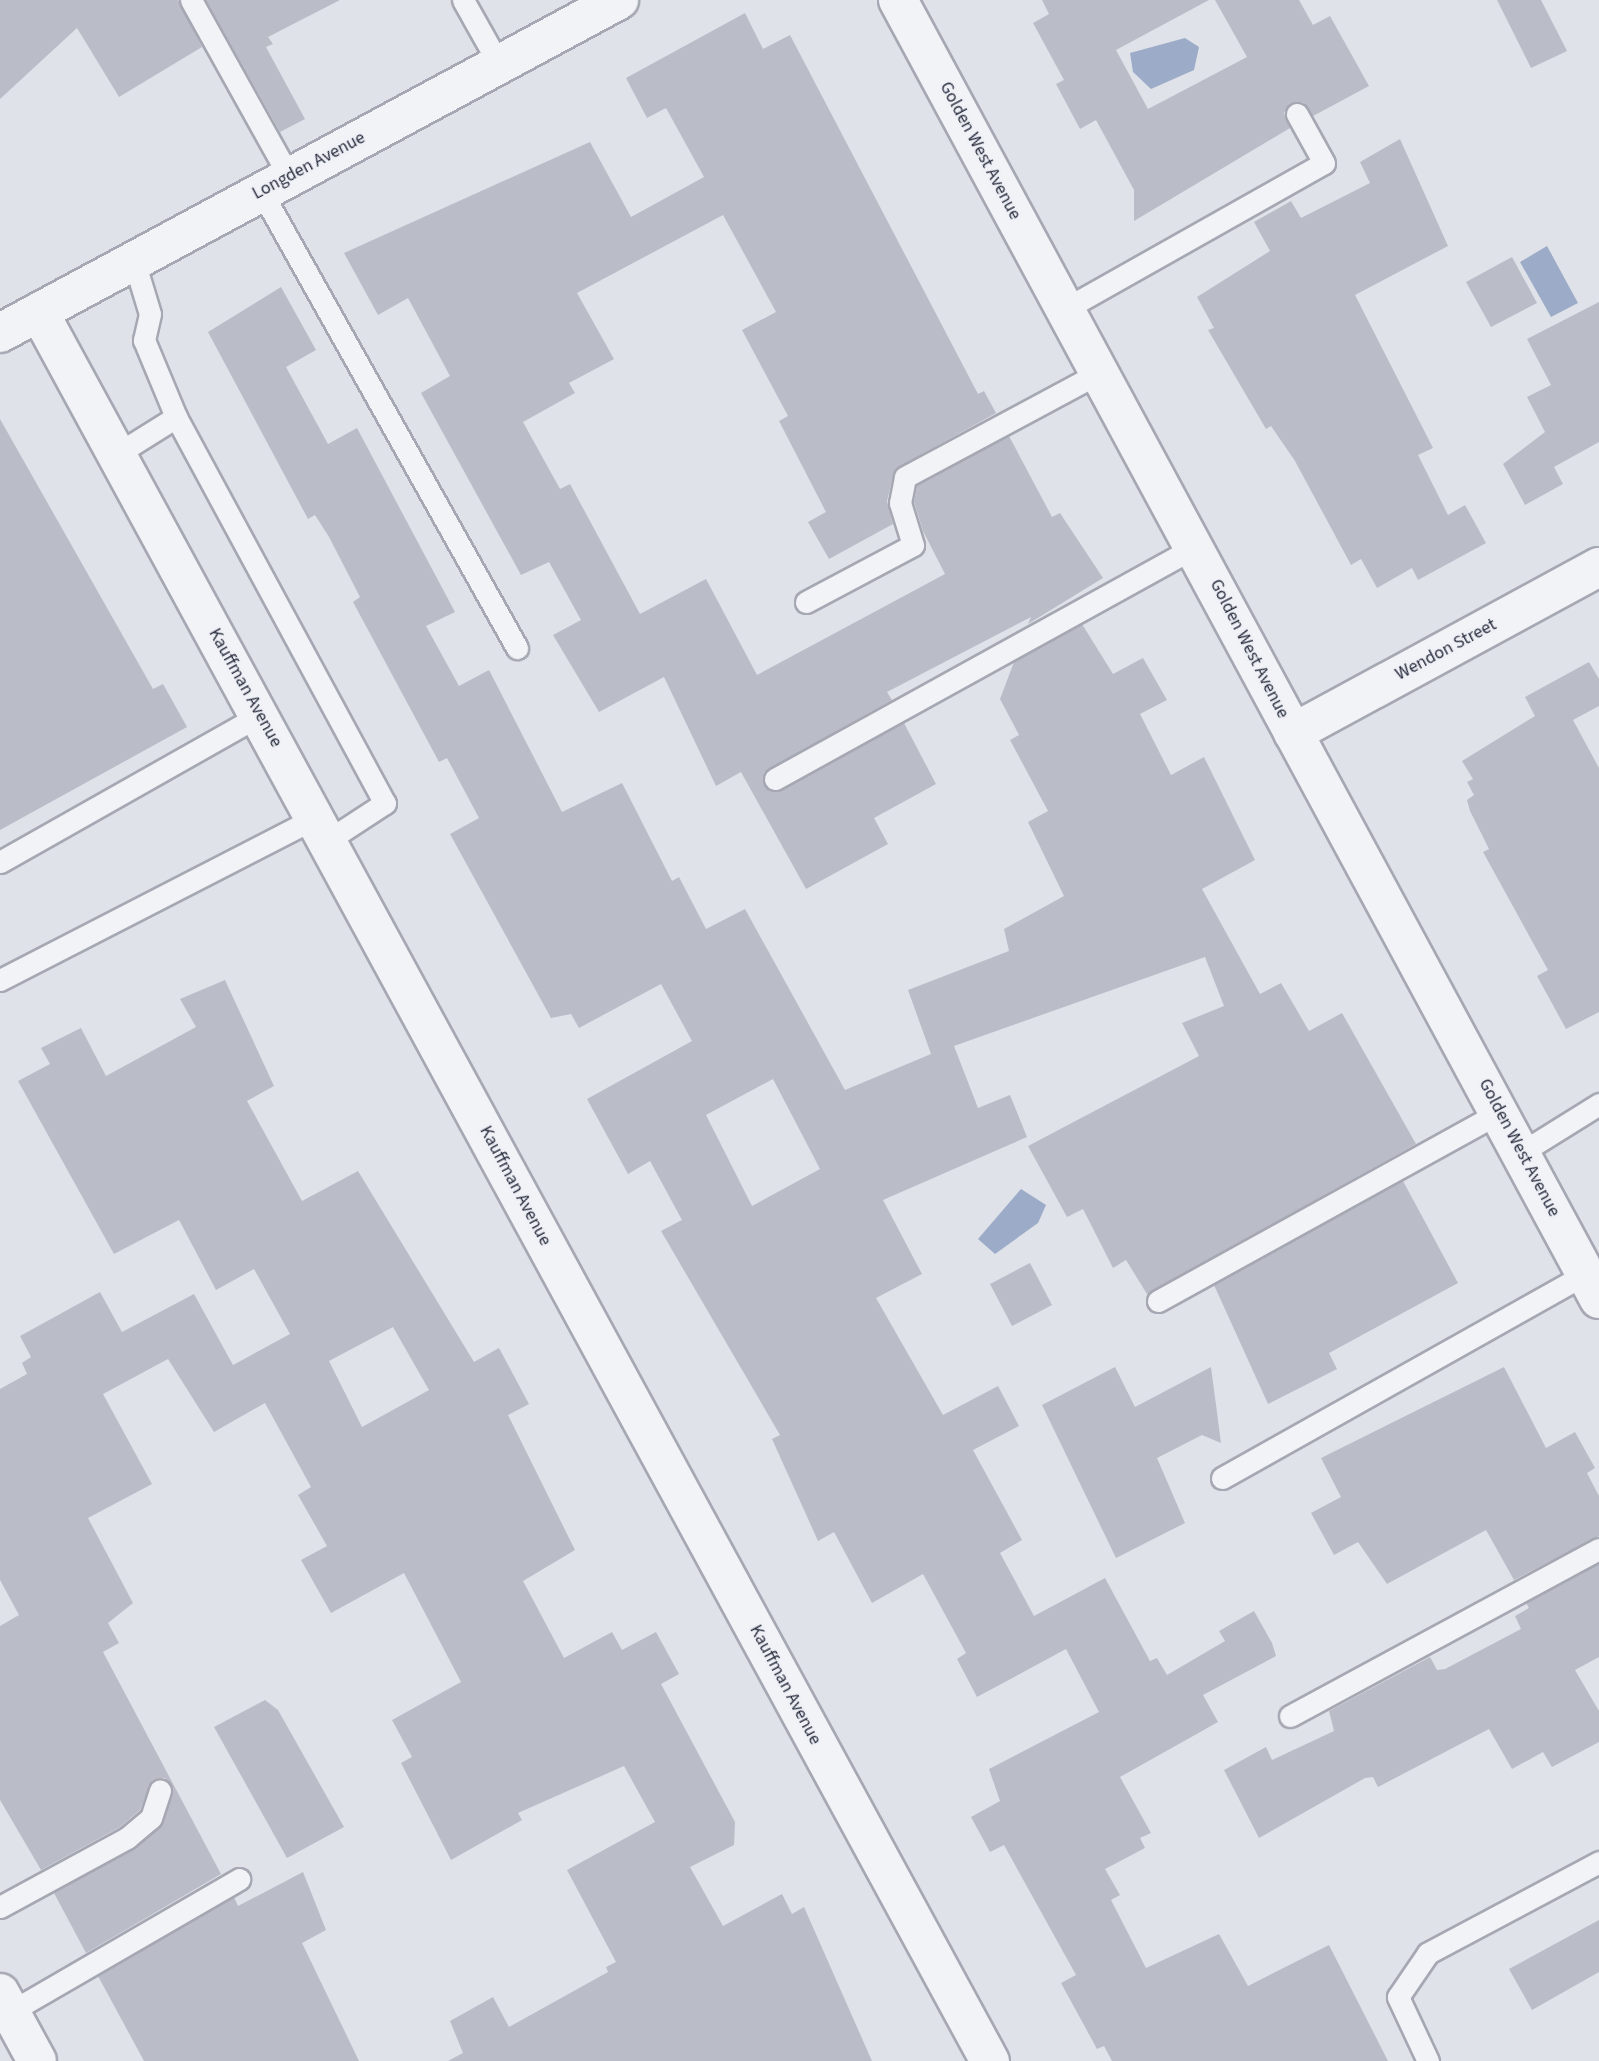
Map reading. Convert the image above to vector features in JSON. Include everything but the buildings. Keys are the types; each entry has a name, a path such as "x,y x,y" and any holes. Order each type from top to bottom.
{"street":[{"name":"Longden Avenue","path":"0,333 620,0"},
{"name":"Golden West Avenue","path":"898,0 1099,373 1196,546 1293,733 1596,1292"},
{"name":"Kauffman Avenue","path":"39,312 989,2061"},
{"name":"Wendon Street","path":"1293,733 1599,567"},
{"path":"5,2002 37,2061"}],"lane":[{"path":"191,0 275,183 517,648"},
{"path":"463,0 500,66"},
{"path":"1065,309 1324,163 1297,114"},
{"path":"0,980 321,830 385,803 176,417 144,340 150,314 134,261"},
{"path":"806,602 913,545 899,495 908,474 1099,373"},
{"path":"117,454 176,417"},
{"path":"775,779 1196,546"},
{"path":"0,862 260,715"},
{"path":"1522,1152 1599,1104"},
{"path":"1158,1301 1500,1112"},
{"path":"1222,1478 1596,1292"},
{"path":"1290,1717 1599,1549"},
{"path":"0,1907 127,1838 151,1818 160,1790"},
{"path":"1428,2061 1398,1997 1428,1953 1599,1862"},
{"path":"5,2002 239,1879"}],"water":[{"path":"1185,38 1199,47 1194,70 1151,89 1133,72 1130,53"},
{"path":"1547,246 1578,303 1551,317 1520,262"},
{"path":"1021,1189 1046,1205 1038,1223 995,1254 978,1239"}]}
